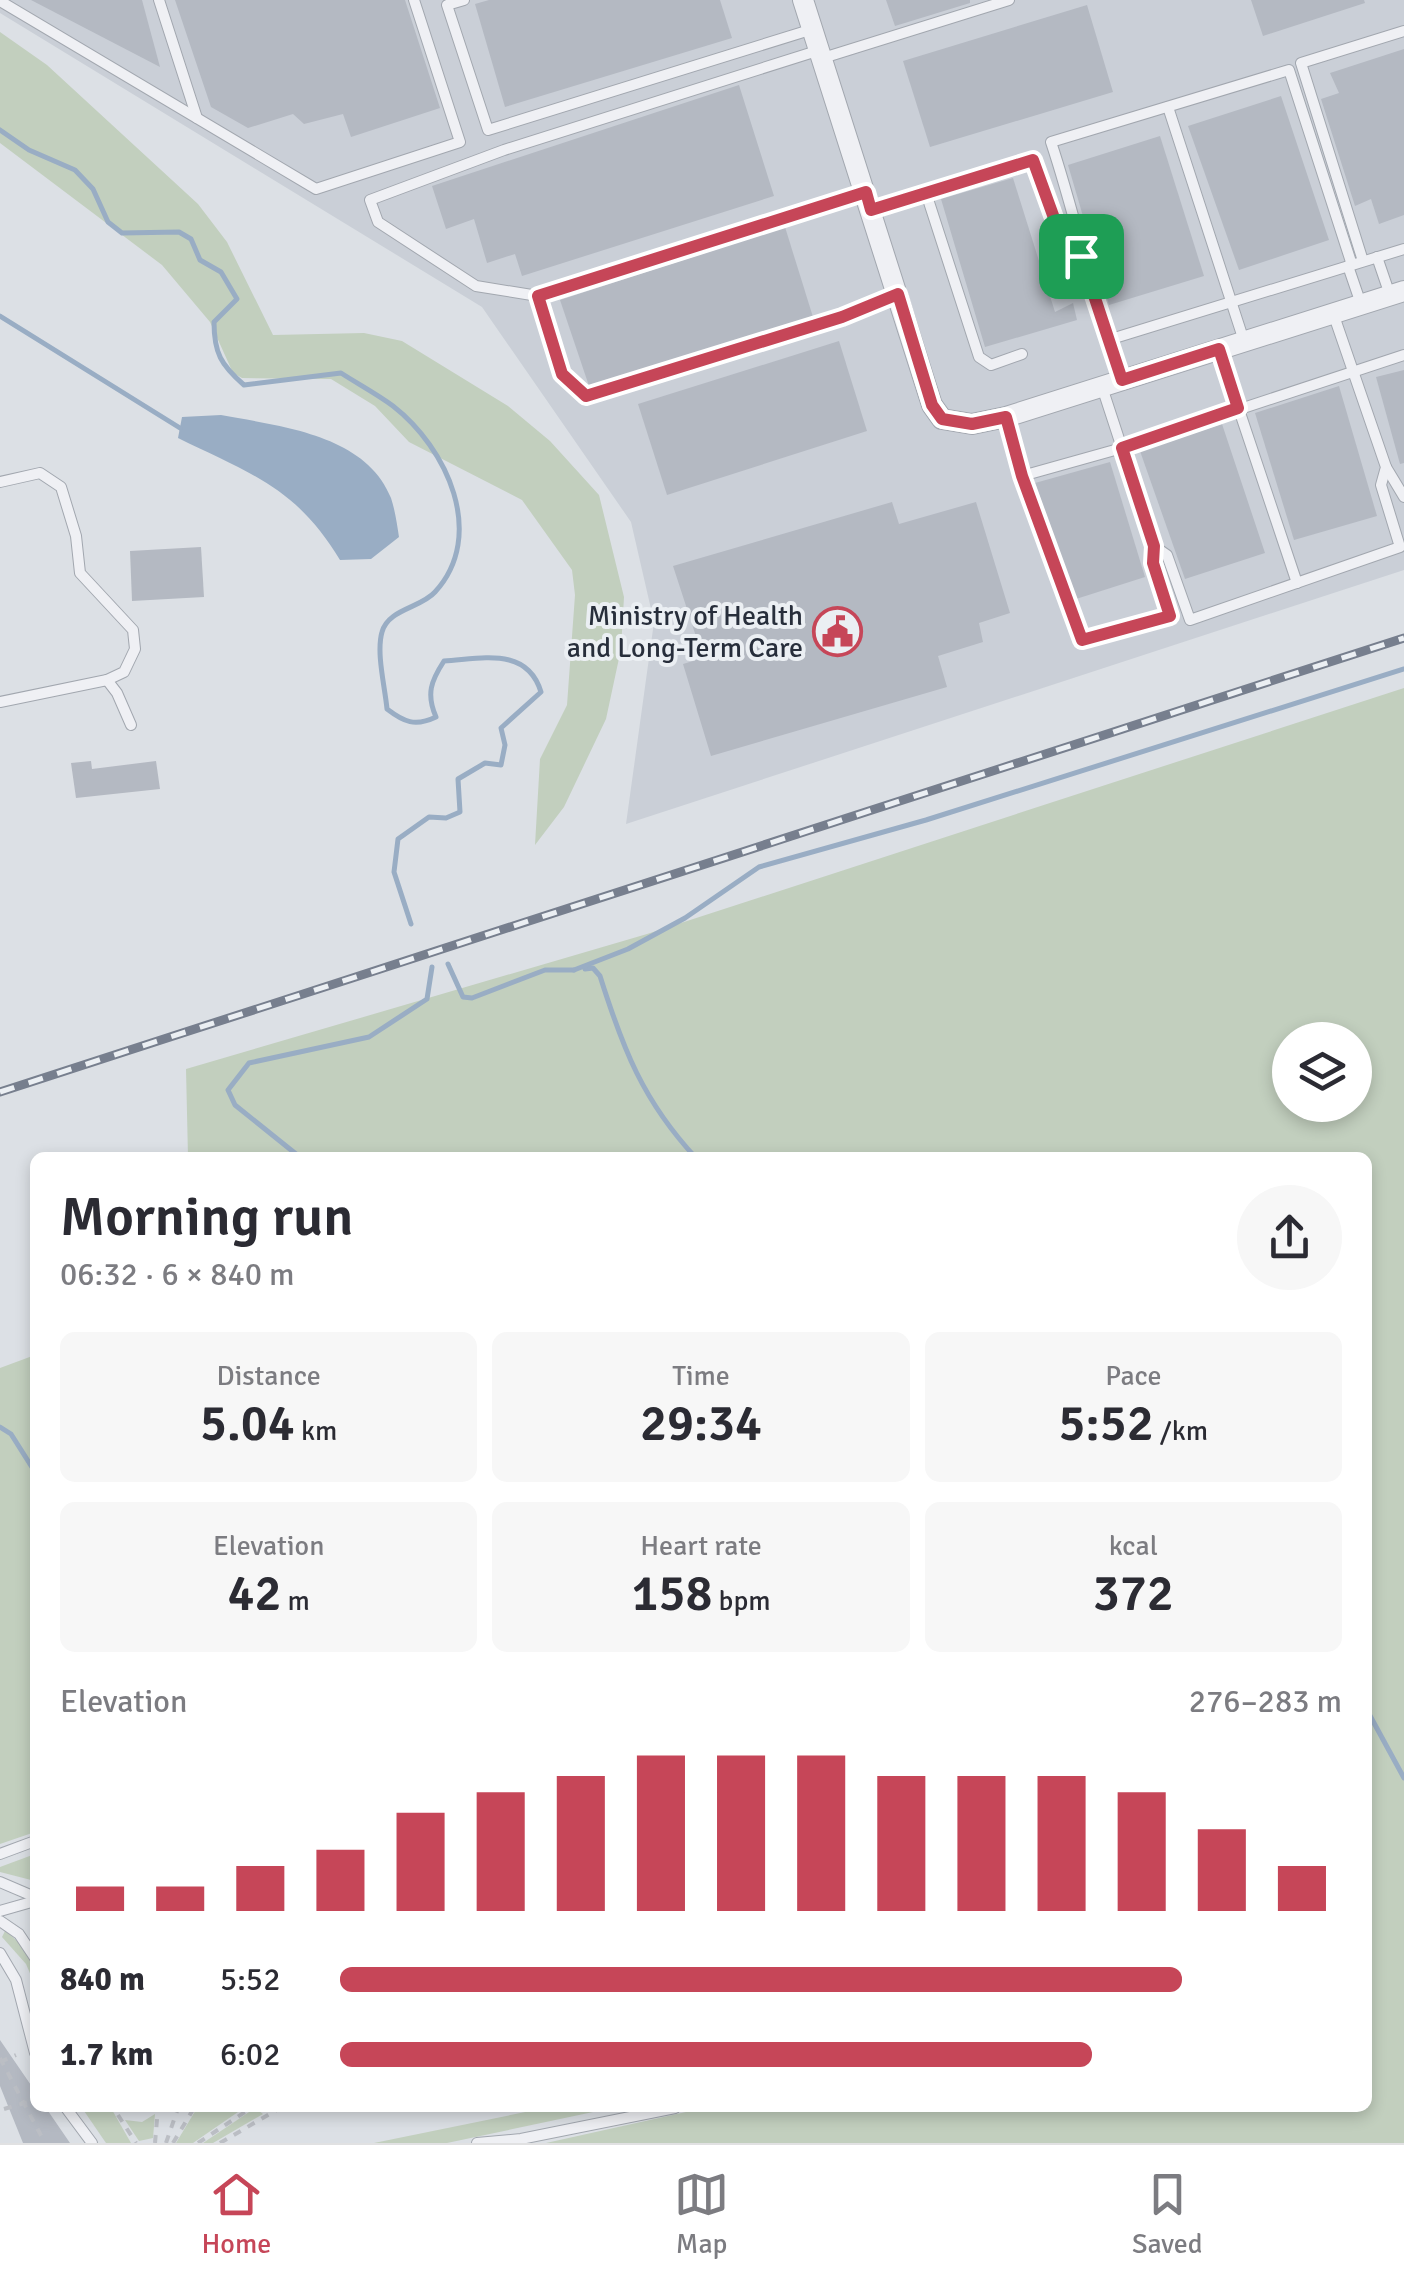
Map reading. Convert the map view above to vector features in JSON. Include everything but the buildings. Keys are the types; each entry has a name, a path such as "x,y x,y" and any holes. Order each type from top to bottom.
{"street":[{"path":"803,0 932,405 942,419 972,424 1006,417 1397,293"}],"lane":[{"path":"159,0 198,118"},
{"path":"0,1 316,189 460,142 414,0"},
{"path":"464,0 448,5 488,130 813,28"},
{"path":"1009,0 504,150 370,200 378,222 476,286 538,296 868,201 926,193 1033,160 1058,229 1081,256"},
{"path":"1361,304 1301,63 1404,31"},
{"path":"1006,417 1022,476 1082,640 1170,616 1153,563 1154,546 1122,448 1108,340 1081,256 1079,224 1051,142 1290,70 1354,264"},
{"path":"1168,106 1244,341"},
{"path":"926,193 979,357 991,365 1022,354"},
{"path":"1108,340 1404,248"},
{"path":"1377,257 1397,293"},
{"path":"538,296 562,374 586,396 842,317 898,294"},
{"path":"1333,313 1356,370 1386,467 1404,497"},
{"path":"1219,349 1297,583"},
{"path":"1022,476 1122,448 1404,355"},
{"path":"1154,546 1166,555 1190,620 1400,547 1381,485 1386,467"},
{"path":"0,482 40,473 61,487 76,536 80,573 133,630 135,650 124,672 107,680 0,702"},
{"path":"107,680 118,692 130,725"},
{"path":"0,1854 30,1843"},
{"path":"0,1882 30,1897"},
{"path":"0,1911 30,1901"},
{"path":"0,1921 19,1934 30,1950"},
{"path":"1,1955 16,1980 30,2034"},
{"path":"69,2112 92,2143"},
{"path":"476,2143 521,2139 655,2112"}],"path":[{"path":"16,2054 1,2061 45,2143"},
{"path":"4,2109 30,2101"},
{"path":"155,2143 158,2112"},
{"path":"166,2143 177,2112"},
{"path":"174,2143 192,2112"},
{"path":"198,2143 238,2112"},
{"path":"220,2143 273,2112"},
{"path":"118,2114 136,2143"}],"shaded area":[{"path":"0,0 1404,0 1404,570 626,824 654,622 631,522 482,307 0,13"}],"green space":[{"path":"0,32 47,65 198,204 227,242 273,335 364,333 402,341 508,406 550,441 599,495 624,597 621,649 606,719 564,807 535,845 540,759 567,705 575,595 572,570 522,500 409,442 375,406 331,379 242,378 233,373 210,322 162,265 0,143"},
{"path":"1404,688 1404,2143 546,2143 686,2112 1372,2112 1372,1152 188,1152 186,1069 647,934"},
{"path":"30,1357 30,1834 0,1844 0,1368"},
{"path":"30,1856 30,1880 0,1872 0,1867"},
{"path":"5,1931 28,1954 30,1973 26,1964 2,1937"},
{"path":"85,2112 113,2112 131,2143 106,2143"},
{"path":"195,2112 238,2112 193,2143 176,2143"},
{"path":"249,2112 263,2114 213,2143 203,2143"},
{"path":"525,2112 593,2112 447,2143 374,2143"},
{"path":"155,2114 153,2138 139,2141 125,2120 142,2122"}],"water":[{"path":"221,415 294,429 342,447 362,460 379,477 391,498 399,537 371,559 340,560 289,499 250,473 178,438 182,417"}],"waterway":[{"path":"0,130 29,150 75,170 93,189 108,222 122,233 179,232 191,239 200,260 221,272 237,299 214,322 214,333 220,358 244,385 341,373 387,402 412,424 444,468 459,519 458,545 450,569 435,592 385,624 380,660 387,709 410,722 436,717 431,688 444,661 514,661 534,677 541,692 501,728 505,745 501,765 485,763 458,779 460,812 446,818 429,817 398,839 394,872 411,924"},
{"path":"0,316 180,428"},
{"path":"574,970 628,949 685,918 759,867 926,820 1404,669"},
{"path":"448,964 463,997 472,998 545,970 574,970"},
{"path":"294,1152 235,1105 228,1090 249,1063 369,1037 427,999 432,967"},
{"path":"585,969 593,968 600,976 617,1027 648,1095 691,1152"},
{"path":"0,1427 11,1434 30,1464"},
{"path":"1372,1719 1404,1778"}],"railway":[{"path":"0,1092 1404,638"}],"place":[{"name":"Ministry of Health and Long-Term Care","path":"838,632"}],"route":[{"path":"1033,160 1058,229 1081,256 1122,380 1219,349 1238,408 1122,448 1154,546 1153,563 1170,616 1082,640 1022,476 1006,417 972,424 951,424 942,419 932,405 898,294 842,317 586,396 562,374 538,296 866,192 871,210 1033,160"}]}
